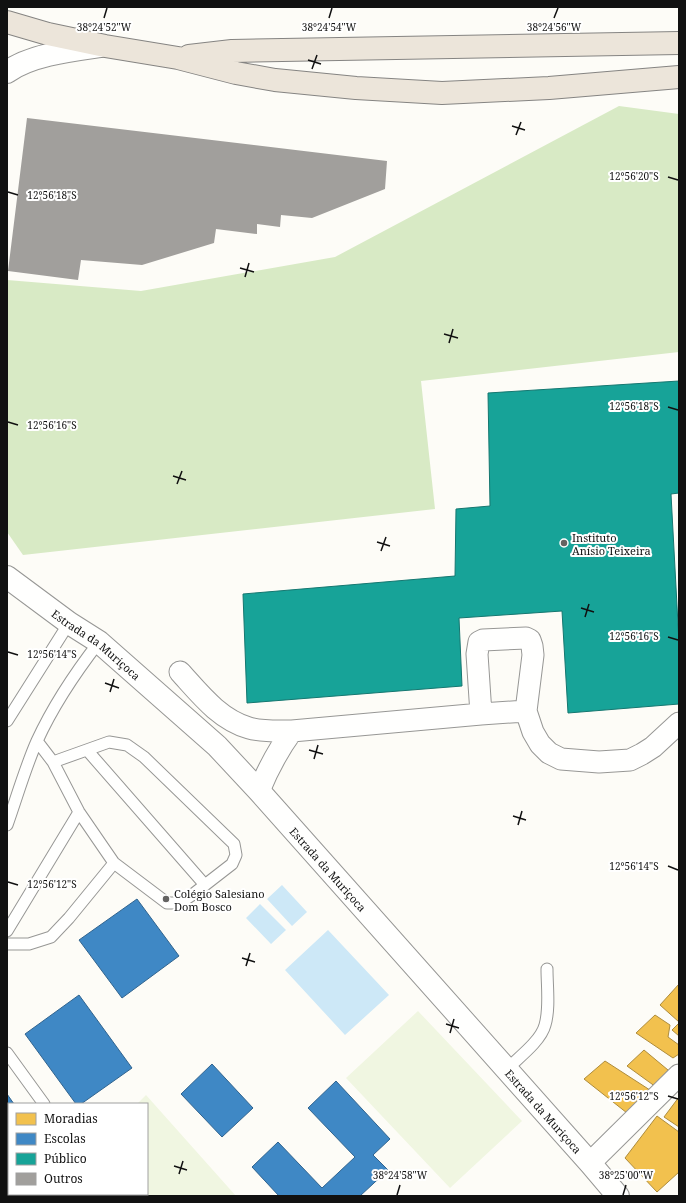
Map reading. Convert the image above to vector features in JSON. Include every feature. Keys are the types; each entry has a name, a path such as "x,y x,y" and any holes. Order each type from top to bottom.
{"highway":[{"path":"7,22 48,34 105,46 178,58 224,71 275,80 356,88 442,93 549,88 679,78"},
{"path":"178,58 232,51 679,43"}],"street":[{"path":"7,72 14,67 45,56 68,50 105,46"},
{"name":"Estrada da Muriçoca","path":"7,577 69,623 99,642 217,746 507,1069 618,1196"},
{"path":"480,714 479,642 483,640 526,638 530,640 533,655 526,711 533,732 540,744 549,753 561,759 575,761 599,762 630,760 653,746 679,723"},
{"path":"180,672 211,705 229,719 249,728 270,731 292,731 526,711"},
{"path":"259,791 267,770 279,749 292,731"},
{"path":"590,1163 679,1075"}],"lane":[{"path":"7,721 69,623"},
{"path":"7,825 37,741 58,702 99,642"},
{"path":"37,741 52,762 78,812 114,863 167,903 180,903 232,864 236,855 234,844 144,757 128,745 109,742 52,762"},
{"path":"87,750 205,885"},
{"path":"7,931 78,812"},
{"path":"7,944 29,944 51,937 69,918 114,863"},
{"path":"507,1069 536,1040 545,1026 548,1004 547,969"},
{"path":"7,1052 43,1103"}],"green space":[{"path":"619,106 679,114 679,352 421,381 435,509 23,555 7,532 7,280 141,291 335,257"},
{"path":"418,1011 522,1121 450,1188 346,1078"},
{"path":"146,1095 236,1196 107,1196 106,1195 148,1195 148,1103 138,1103"}],"water":[{"path":"282,885 307,912 292,926 267,899"},
{"path":"260,904 286,930 271,944 246,918"},
{"path":"328,930 389,995 345,1035 285,970"}],"building: Moradias":[{"path":"679,984 679,1022 660,1005"},
{"path":"655,1015 670,1025 668,1037 679,1045 679,1054 673,1058 636,1033"},
{"path":"679,1023 679,1036 672,1030"},
{"path":"644,1050 668,1070 656,1087 627,1066"},
{"path":"605,1061 653,1092 627,1113 584,1079"},
{"path":"679,1097 679,1127 664,1117"},
{"path":"657,1116 679,1132 679,1172 657,1192 625,1158"}],"building: Escolas":[{"path":"137,899 179,956 122,998 79,940"},
{"path":"79,995 132,1068 82,1103 75,1103 25,1034"},
{"path":"212,1064 253,1108 222,1137 181,1094"},
{"path":"336,1081 390,1139 373,1155 388,1170 360,1196 279,1196 252,1167 278,1142 322,1188 355,1157 308,1108"},
{"path":"7,1094 13,1103 8,1103 7,1171"}],"building: Público":[{"name":"Instituto Anísio Teixeira","path":"679,381 679,493 671,494 679,643 679,704 568,713 562,611 459,618 462,686 247,703 243,594 455,576 456,509 490,506 488,393"}],"building: Outros":[{"path":"27,118 387,161 385,189 312,218 281,215 280,227 257,224 257,234 216,229 214,243 142,265 81,260 78,280 8,271"}],"place":[{"name":"Instituto Anísio Teixeira","path":"564,543"},
{"name":"Colégio Salesiano Dom Bosco","path":"166,899"}]}
